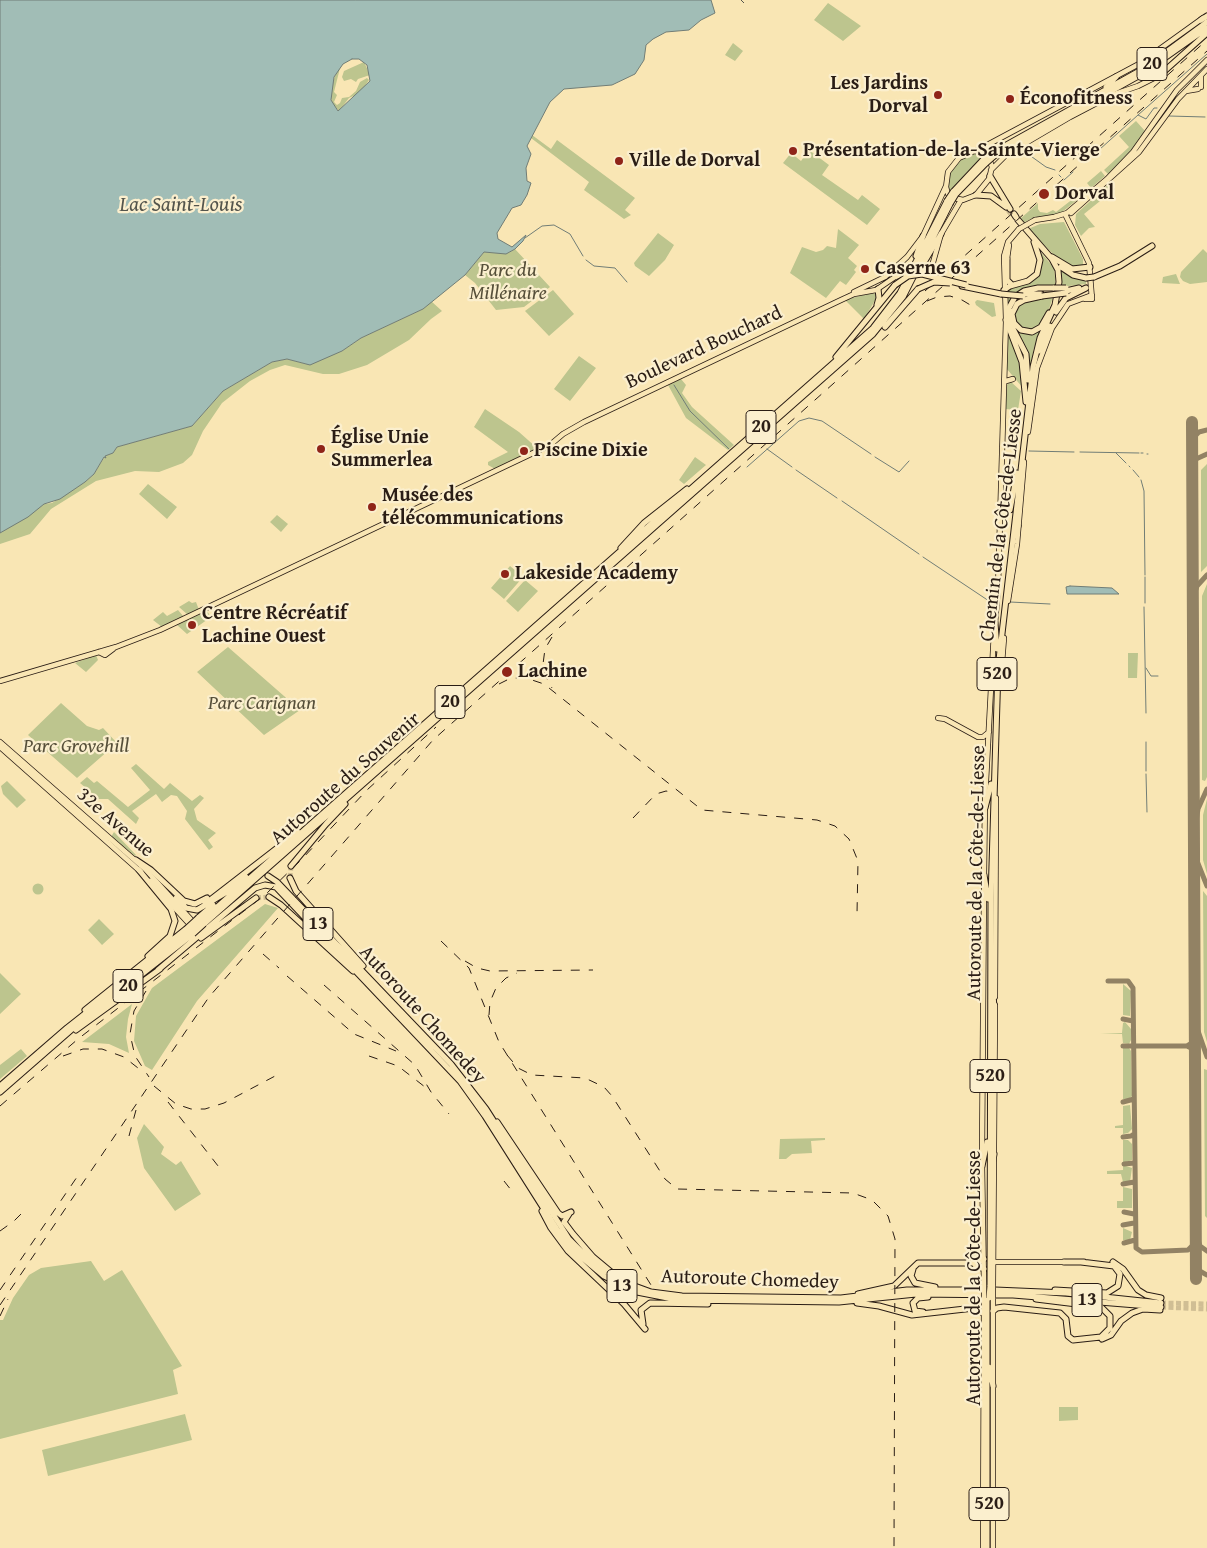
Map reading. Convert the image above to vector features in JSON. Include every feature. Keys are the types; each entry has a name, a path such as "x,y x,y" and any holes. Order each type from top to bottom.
{"highway":[{"name":"Autoroute du Souvenir","path":"0,1092 63,1037 198,928 619,553 659,521 819,378 882,325 901,300 909,275 949,202 984,161 993,154 1156,61 1204,21 1207,15"},
{"name":"Autoroute du Souvenir","path":"993,154 1147,72 1207,28"},
{"path":"1160,75 1207,33"},
{"path":"1112,95 1195,43"},
{"path":"1091,98 1116,78"},
{"path":"1028,136 1065,120"},
{"path":"976,195 994,198 1009,210 991,173"},
{"name":"Autoroute de la Côte-de-Liesse","path":"988,1450 987,1141 989,914 993,814 993,744 997,649 1026,402 1030,377 1036,345 1050,313 1056,289 1057,272 1051,260 1015,218 1052,259 1059,273 1057,299 1038,346 1030,377 998,662 993,744"},
{"path":"909,275 922,267 942,234"},
{"path":"909,275 924,236"},
{"path":"1002,292 1012,285 1028,282 1037,272 1040,260 1034,242"},
{"path":"1052,259 1069,273 1086,278 1094,277 1117,268 1152,246"},
{"path":"1048,254 1070,269 1088,267"},
{"path":"1007,258 1007,280 1012,285"},
{"path":"819,378 895,285 906,277 920,274 966,286"},
{"path":"819,378 873,338 918,288 936,282 1042,296"},
{"path":"1050,313 1041,327 1032,332 1021,330 1014,323 1012,314 1017,304 1024,300 1085,287"},
{"path":"1030,377 1026,354 1010,323 1009,308 1015,297 1024,291 1038,288 1067,292"},
{"path":"867,321 879,301 878,289"},
{"path":"1023,295 1053,291"},
{"path":"1030,377 1058,308 1067,292"},
{"path":"1006,320 1022,362 1026,402"},
{"path":"999,515 1010,510 1017,472"},
{"path":"619,553 623,545 646,521 704,480"},
{"path":"616,561 638,546 688,501 704,480"},
{"name":"Autoroute du Souvenir","path":"312,826 359,788 616,561 654,525"},
{"path":"1008,573 1018,526"},
{"path":"995,623 997,649"},
{"name":"Autoroute de la Côte-de-Liesse","path":"989,914 993,753"},
{"path":"985,808 991,784"},
{"path":"291,866 359,788"},
{"path":"993,814 996,835"},
{"path":"205,904 288,838 312,826"},
{"path":"211,926 284,859 312,826"},
{"path":"136,860 153,872 181,900 188,903 200,902 221,890"},
{"path":"67,1028 169,938 174,927 172,911 139,870"},
{"path":"153,872 181,905 191,910 202,909 246,877"},
{"path":"984,875 988,900"},
{"name":"Autoroute Chomedey","path":"268,876 396,1009 468,1091 558,1231 575,1252 594,1270 620,1285 647,1295 668,1299 839,1302 903,1295 951,1294 1013,1295 1161,1305"},
{"path":"290,878 296,891 396,1009"},
{"path":"122,980 198,928 211,926 258,886 272,885 283,891"},
{"path":"158,970 198,928 230,890"},
{"path":"63,1037 90,1022 256,898"},
{"path":"269,898 277,901 314,933 396,1009"},
{"name":"Autoroute de la Côte-de-Liesse","path":"988,1286 990,1175 989,923"},
{"name":"Autoroute du Souvenir","path":"0,1086 67,1028 198,928"},
{"path":"990,978 994,1007"},
{"name":"Autoroute Chomedey","path":"396,1009 444,1056 475,1094 566,1236 596,1266 626,1283 651,1292 679,1296 830,1298 857,1297 907,1290 1030,1291 1161,1305"},
{"path":"475,1094 526,1163 558,1214 562,1216 571,1212 564,1222 575,1237 593,1257 626,1283"},
{"path":"982,1166 987,1141"},
{"path":"990,1175 994,1154"},
{"path":"537,1198 545,1219 566,1249 624,1304 645,1329 641,1312 650,1303 698,1304 745,1301"},
{"path":"830,1298 892,1287 902,1281 913,1266 918,1263 977,1263 984,1259"},
{"path":"1064,1262 1114,1262 1124,1270 1138,1290 1161,1305"},
{"path":"1030,1291 1062,1290 1106,1293 1117,1287 1120,1274 1113,1265 1081,1262"},
{"path":"958,1290 918,1285 912,1279 912,1271 921,1265 976,1265 984,1269"},
{"path":"951,1294 918,1298 913,1302 913,1308 921,1312 979,1305 988,1300 1000,1307 1060,1313 1066,1319 1068,1337 1073,1340 1098,1340 1106,1338 1124,1318 1134,1312 1161,1305"},
{"path":"1013,1295 1103,1308 1110,1318 1108,1331 1100,1337 1082,1340"},
{"name":"Autoroute de la Côte-de-Liesse","path":"988,1300 988,1548"},
{"path":"839,1302 877,1305 912,1315 974,1308 983,1313"},
{"path":"993,1311 1000,1307"},
{"path":"983,1334 987,1354"},
{"path":"989,1366 993,1386"}],"main road":[{"path":"1160,75 1138,86 1112,95 1007,154 991,173 984,187 976,195 961,200 951,197 946,186 947,174 954,163 966,154 976,151 1116,78 1204,21"},
{"path":"1065,215 1128,158 1175,93 1207,60"},
{"path":"1004,398 1006,320 1002,292 1005,250 1010,238 1020,229 1036,221 1065,215 1078,208 1139,152 1186,90 1207,69"},
{"path":"1186,90 1199,88 1202,74"},
{"path":"976,151 988,157 991,173"},
{"name":"Boulevard Bouchard","path":"116,647 163,629 298,565 304,564 543,448 572,428 877,282 895,270 924,236 946,186"},
{"name":"Boulevard Bouchard","path":"849,296 878,289 932,266 942,234 961,200"},
{"path":"1078,208 1071,221 1088,267"},
{"path":"1065,215 1075,232"},
{"path":"1065,215 1088,267"},
{"path":"1007,258 1011,242 1020,229"},
{"name":"Chemin de la Côte-de-Liesse","path":"993,744 1038,365 1059,315 1067,305 1091,297 1088,267"},
{"path":"877,282 878,289"},
{"path":"1004,370 1006,381 1004,398"},
{"path":"1006,381 1013,379"},
{"name":"Chemin de la Côte-de-Liesse","path":"993,744 989,732 1004,398"},
{"path":"102,654 116,647"},
{"path":"0,682 102,654 116,647"},
{"path":"938,718 945,719 978,737 983,737 989,732"},
{"name":"32e Avenue","path":"0,742 136,860 198,928"},
{"name":"32e Avenue","path":"0,747 139,870 198,928"},
{"path":"989,914 984,875 985,808 993,753"},
{"path":"989,914 996,835 993,753"},
{"path":"988,1286 993,1262 994,1154 994,1007 989,923"},
{"path":"988,1286 984,1269 982,1166 989,923"},
{"path":"993,1262 1064,1262"},
{"path":"988,1300 993,1311 993,1386 988,1450"},
{"path":"988,1300 983,1313 988,1450"}],"green space":[{"path":"828,3 861,26 843,41 814,20"},
{"path":"733,43 743,51 735,61 725,55"},
{"path":"364,62 370,75 358,79 356,82 351,79 344,81 342,77 344,71"},
{"path":"340,68 334,92 337,95 334,102 337,105 342,98 349,97 356,91 360,82 367,78 369,80 360,93 349,98 339,111 332,103 330,91 336,73"},
{"path":"1136,121 1145,131 1133,150 1108,174 1104,170 1129,147 1119,136"},
{"path":"532,135 551,149 557,140 635,198 625,210 631,215 624,219 584,190 589,182 531,138"},
{"path":"809,150 829,165 822,175 858,200 862,195 880,209 867,225 783,163 791,153 801,161"},
{"path":"974,153 984,156 967,172 950,193 947,186 951,170 960,159"},
{"path":"1101,171 1105,176 1091,188 1087,183"},
{"path":"1109,184 1115,189 1084,214 1095,227 1089,228 1081,236 1075,225 1076,214"},
{"path":"1087,188 1089,190 1061,213 1031,219 1023,223 1020,219 1038,203 1040,212 1047,213 1053,210 1056,212"},
{"path":"1064,222 1083,259 1083,265 1073,268 1057,258 1028,229 1040,224"},
{"path":"838,229 859,245 848,258 857,266 854,270 856,272 846,285 840,281 826,298 790,273 802,247 816,252 823,250 827,246 836,248"},
{"path":"658,233 674,245 665,260 649,276 635,266 634,263"},
{"name":"Parc du Millénaire","path":"515,249 550,287 524,307 496,310 475,283 465,275 484,252 508,253"},
{"path":"1203,249 1207,253 1207,282 1190,284 1183,281 1180,277 1181,272"},
{"path":"1039,250 1054,268 1056,287 1022,290 1007,310 1008,289 1038,274"},
{"path":"1058,266 1086,279 1086,284 1060,287"},
{"path":"1176,274 1180,284 1162,283 1163,277"},
{"path":"553,290 574,314 549,336 525,311"},
{"path":"870,293 876,294 877,297 864,319 845,300"},
{"path":"1016,297 1023,298 1011,314 1020,331 1042,329 1034,348 1030,367 1010,321 1010,311"},
{"path":"1053,297 1047,315 1038,328 1026,331 1016,325 1013,315 1017,306 1026,301"},
{"path":"977,300 994,303 996,316 992,317 976,305 975,302"},
{"path":"431,301 442,311 409,340 367,365 339,374 323,374 285,365 270,370 250,381 222,403 203,431 192,455 183,463 159,472 135,471 96,481 51,509 30,534 0,544 0,533 44,504 52,503 85,482 94,474 105,456 113,453 117,447 192,426 223,391 272,362 287,359 306,364 342,351 361,338 423,309"},
{"path":"1007,329 1021,363 1023,388 1006,368"},
{"path":"579,356 596,368 570,401 554,389"},
{"path":"681,379 686,385 682,393 692,407 734,445 728,450 686,418 668,385"},
{"path":"1010,381 1021,391 1018,410 1005,409 1007,385"},
{"path":"485,409 519,432 537,448 495,469 488,465 488,462 508,452 474,427"},
{"path":"695,457 706,465 684,484 679,480"},
{"path":"1207,464 1207,566 1201,572 1201,470"},
{"path":"148,484 177,507 167,519 139,494"},
{"path":"1003,493 1011,494 1009,509 1003,511"},
{"path":"277,515 288,524 281,532 270,522"},
{"path":"510,566 523,577 504,599 491,588"},
{"path":"525,580 538,591 518,612 506,601"},
{"path":"1207,584 1207,777 1205,781 1202,780 1202,596"},
{"path":"189,601 192,603 196,602 199,610 188,615 179,607"},
{"path":"178,610 184,617 162,627 153,620 163,612 167,616"},
{"path":"207,611 211,617 187,634 177,625"},
{"name":"Parc Carignan","path":"228,647 300,710 264,735 197,672"},
{"path":"1128,653 1138,653 1137,678 1128,678"},
{"path":"96,655 98,660 86,672 75,663"},
{"name":"Parc Grovehill","path":"61,703 87,726 99,730 103,728 117,743 77,778 28,735"},
{"path":"136,764 164,789 170,783 192,801 200,795 204,798 194,809 197,820 216,833 208,840 213,847 209,850 185,819 187,811 177,796 171,795 162,802 156,794 132,811 139,818 136,824 108,799 99,799 80,783 87,777 94,783 97,781 128,807 150,790 131,768"},
{"path":"7,781 26,800 17,808 3,794 1,786"},
{"path":"1207,799 1207,874 1203,860 1203,815"},
{"path":"114,832 136,855 135,856 111,837"},
{"path":"38,883 44,889 38,895 32,889"},
{"path":"1203,891 1207,896 1207,1042 1204,1032"},
{"path":"265,904 278,908 197,1001 152,1070 145,1066 134,1041 136,1016 152,988"},
{"path":"99,919 114,934 102,945 88,930"},
{"path":"0,973 21,994 0,1014"},
{"path":"1123,984 1131,991 1130,1016 1123,1015"},
{"path":"132,1004 126,1037 129,1053 109,1044 82,1042"},
{"path":"1125,1022 1131,1029 1129,1044 1123,1043 1122,1034 1100,1034 1122,1033 1123,1023"},
{"path":"1123,1048 1129,1048 1131,1051 1132,1096 1129,1099 1123,1099"},
{"path":"21,1049 27,1056 0,1079 0,1065"},
{"path":"1204,1069 1207,1070 1207,1218 1205,1216"},
{"path":"1130,1105 1132,1129 1128,1133 1123,1134 1123,1128 1115,1128 1115,1126 1123,1125 1123,1106"},
{"path":"144,1124 164,1147 161,1154 176,1165 181,1161 201,1194 175,1211 144,1168 137,1138"},
{"path":"825,1138 825,1140 811,1141 812,1153 792,1154 786,1159 779,1159 780,1139"},
{"path":"1123,1140 1128,1140 1132,1144 1132,1160 1126,1162 1123,1162"},
{"path":"1123,1165 1132,1168 1130,1182 1123,1182 1121,1174 1107,1174 1107,1171 1123,1170"},
{"path":"1123,1187 1132,1189 1132,1208 1117,1208 1117,1201 1123,1201"},
{"path":"1123,1228 1132,1232 1130,1240 1123,1240"},
{"path":"91,1261 104,1281 122,1270 182,1366 173,1370 178,1394 0,1439 0,1320 3,1320 13,1298 29,1275 41,1268"},
{"path":"1059,1407 1078,1407 1078,1420 1059,1421"},
{"path":"185,1414 192,1440 48,1476 42,1450"}],"water":[{"name":"Lac Saint-Louis","path":"0,0 711,0 715,13 701,20 689,30 666,32 646,45 644,60 635,74 612,85 564,89 550,102 527,146 531,154 526,168 527,181 531,183 527,195 521,205 512,208 497,233 498,239 512,247 526,235 515,249 506,254 484,252 465,275 423,309 361,338 342,351 310,365 287,359 272,362 223,391 192,426 117,447 113,453 105,456 106,458 104,457 94,474 85,482 60,499 44,504 28,517 0,533","holes":["352,59 359,59 367,65 370,81 338,111 331,100 334,77 343,64"]},
{"path":"1066,587 1112,588 1119,594 1067,594"}],"waterway":[{"path":"1138,115 1207,54"},
{"path":"1090,158 1138,115 1146,119 1154,108 1157,108"},
{"path":"1169,116 1205,117"},
{"path":"1021,149 1046,167 1055,170"},
{"path":"1064,180 1073,172"},
{"path":"525,238 542,226 554,225 570,234 583,256"},
{"path":"586,260 594,266 615,268 627,282"},
{"path":"674,385 690,411 729,449"},
{"path":"747,467 799,421 809,418 822,421 871,454"},
{"path":"767,449 792,467"},
{"path":"1029,451 1074,452"},
{"path":"1080,452 1139,453"},
{"path":"1116,453 1126,463"},
{"path":"875,457 899,472 909,461"},
{"path":"796,470 837,498"},
{"path":"1133,470 1139,477"},
{"path":"1141,480 1144,491 1145,575"},
{"path":"842,501 919,554"},
{"path":"923,557 989,601 995,601"},
{"path":"1145,577 1145,603"},
{"path":"1010,602 1050,604"},
{"path":"1144,607 1146,713"},
{"path":"1146,668 1151,676 1158,676"},
{"path":"1146,742 1146,771"},
{"path":"1146,774 1147,812"}],"ferry route":[{"path":"741,0 744,3"}],"taxiway":[{"path":"1192,462 1194,437 1199,432 1207,430"},
{"path":"1192,473 1196,459 1207,454"},
{"path":"1193,598 1197,586 1207,575"},
{"path":"1207,789 1198,809 1194,834 1197,861 1207,886"},
{"path":"1108,981 1128,981 1133,988 1136,1248 1142,1252 1188,1250 1195,1243 1196,1218"},
{"path":"1195,992 1197,1028 1207,1057"},
{"path":"1123,1019 1133,1021"},
{"path":"1123,1046 1187,1046 1192,1043 1195,1037"},
{"path":"1187,1046 1193,1049 1195,1055"},
{"path":"1123,1102 1134,1099"},
{"path":"1123,1137 1134,1134"},
{"path":"1124,1164 1134,1163"},
{"path":"1123,1184 1134,1182"},
{"path":"1124,1212 1134,1214"},
{"path":"1123,1225 1134,1223"},
{"path":"1197,1238 1200,1246 1207,1251"},
{"path":"1124,1243 1135,1240"},
{"path":"1196,1254 1198,1270 1207,1275"}],"runway":[{"path":"1192,422 1196,1279"}],"tunnel":[{"path":"1008,210 1012,216"},
{"path":"290,878 291,866"},
{"path":"256,898 269,897"},
{"path":"1161,1303 1207,1304"},
{"path":"1161,1307 1207,1309"}],"railway":[{"path":"925,291 1207,40"},
{"path":"0,1305 209,997 433,740 1207,51"},
{"path":"927,301 937,297 950,296 962,300 977,309"},
{"path":"552,637 545,649 543,664 546,677 552,688"},
{"path":"499,684 509,679 523,677 544,684 702,810 817,820 835,826 849,839 858,861 857,914"},
{"path":"0,1106 78,1039 266,894 367,790 436,727"},
{"path":"633,818 656,794 666,791 676,793"},
{"path":"441,941 469,968 499,1042 651,1285"},
{"path":"263,954 279,968"},
{"path":"465,961 477,968 490,971 593,970"},
{"path":"489,1015 490,1002 496,988 506,978 517,973"},
{"path":"287,976 354,1034 396,1051"},
{"path":"324,985 415,1065 431,1092 449,1114"},
{"path":"146,991 134,1011 130,1034 135,1056 149,1077"},
{"path":"63,1056 83,1049 102,1049 124,1057 138,1068"},
{"path":"507,1055 518,1068 532,1075 585,1078 604,1087 612,1096 665,1179 677,1189 853,1193 872,1200 888,1216 895,1239 894,1548"},
{"path":"369,1056 398,1066 425,1087"},
{"path":"154,1086 176,1104 191,1109 205,1109 224,1103 277,1075"},
{"path":"168,1102 222,1171"},
{"path":"129,1136 136,1110"},
{"path":"0,1290 77,1177"},
{"path":"504,1181 515,1195"},
{"path":"0,1231 24,1211"},
{"path":"0,1316 8,1299"}],"place":[{"name":"Les Jardins Dorval","path":"938,95"},
{"name":"Éconofitness","path":"1010,99"},
{"name":"Présentation-de-la-Sainte-Vierge","path":"793,151"},
{"name":"Ville de Dorval","path":"619,161"},
{"name":"Dorval","path":"1044,194"},
{"name":"Caserne 63","path":"865,269"},
{"name":"Église Unie Summerlea","path":"321,449"},
{"name":"Piscine Dixie","path":"524,451"},
{"name":"Musée des télécommunications","path":"372,507"},
{"name":"Lakeside Academy","path":"505,574"},
{"name":"Centre Récréatif Lachine Ouest","path":"192,625"},
{"name":"Lachine","path":"507,672"}]}
